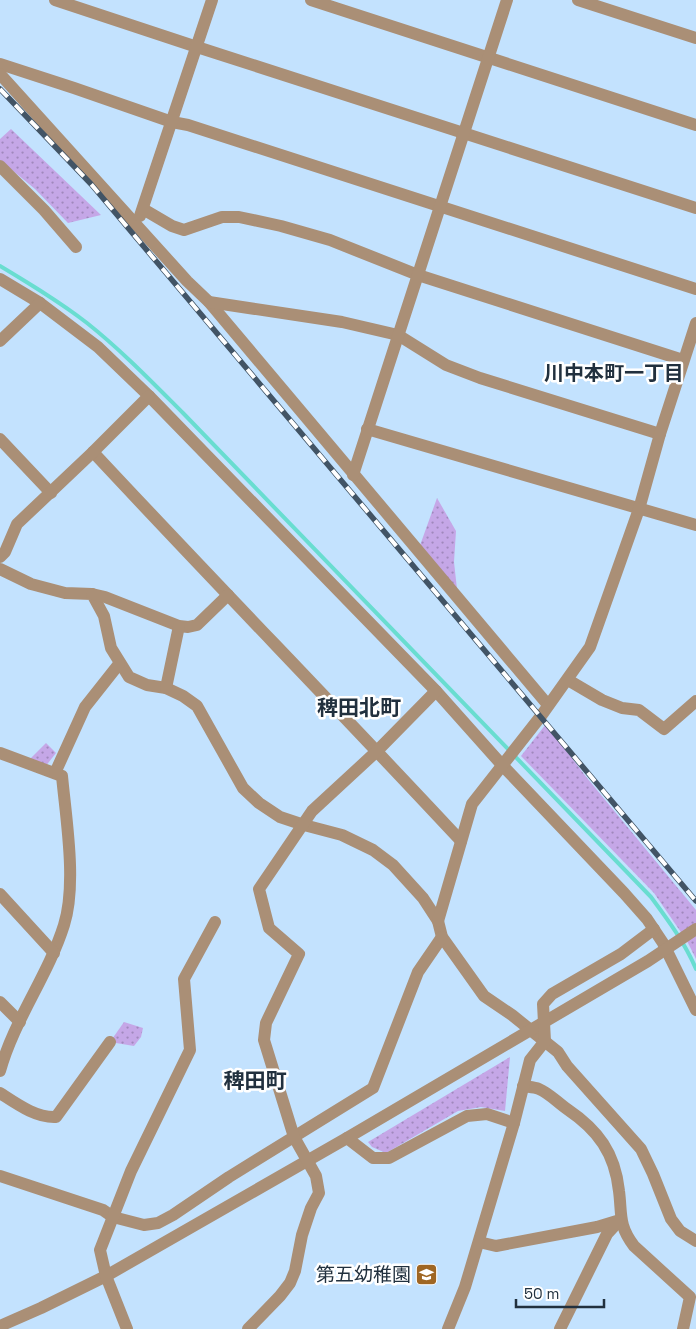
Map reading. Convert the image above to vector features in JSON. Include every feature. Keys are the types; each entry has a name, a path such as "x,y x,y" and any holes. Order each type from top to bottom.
{"street":[{"path":"56,0 696,208"},
{"path":"136,223 144,209 212,0"},
{"path":"353,475 507,0"},
{"path":"578,0 696,38"},
{"path":"318,1 696,125"},
{"path":"0,64 172,122 188,125 393,190 440,208 696,289"},
{"path":"0,74 187,281 209,302 548,705"},
{"path":"0,166 44,210 76,247"},
{"path":"144,209 172,226 184,230 222,217 239,217 281,226 330,240 418,275 684,360"},
{"path":"0,279 40,303 98,347 149,396 504,762 624,893 654,930 682,980 696,1010"},
{"path":"209,302 342,322 398,335 446,365 480,378 660,434"},
{"path":"0,341 40,303"},
{"path":"438,920 472,804 568,680 590,647 598,629 639,509 660,434 696,322"},
{"path":"0,557 5,552 17,524 149,396"},
{"path":"368,429 696,525"},
{"path":"0,440 51,492"},
{"path":"93,452 194,561 461,841"},
{"path":"0,569 31,584 65,593 105,596 179,626 197,625 228,595"},
{"path":"92,594 104,616 111,648 128,677 147,685 166,688 183,696 197,706 243,788 259,804 280,817 304,826 342,835 373,850 406,878 438,920 442,937 484,996 512,1015 558,1052 567,1066 640,1149 653,1174 671,1219 680,1231 696,1241"},
{"path":"166,688 179,626"},
{"path":"55,773 85,707 119,664"},
{"path":"568,680 602,700 622,708 639,710 664,729 696,701"},
{"path":"248,1329 290,1283 295,1271 302,1235 311,1208 319,1193 316,1176 294,1137 264,1040 264,1032 273,1008 299,954 270,928 259,889 304,826 312,811 377,751 436,691"},
{"path":"0,753 62,776 70,858 69,892 65,923 54,953 20,1022 0,1069"},
{"path":"0,894 54,953"},
{"path":"127,1329 106,1276 100,1250 131,1171 190,1050 184,979 215,922"},
{"path":"0,1326 106,1276 347,1138 648,961 696,929"},
{"path":"448,1329 466,1286 514,1123 530,1060 544,1041 543,1004 552,994 621,954 654,930"},
{"path":"0,1176 103,1210 113,1217 144,1225 158,1223 173,1215 229,1177 373,1088 418,972 442,937"},
{"path":"0,1002 20,1022"},
{"path":"0,1093 46,1117 56,1117 110,1042"},
{"path":"524,1086 539,1088 580,1119 601,1139 609,1153 617,1176 620,1220 627,1237 634,1246 690,1297 683,1329"},
{"path":"347,1138 373,1158 390,1158 467,1116 487,1114 514,1123"},
{"path":"479,1242 496,1246 597,1227 620,1220"},
{"path":"560,1329 607,1234 620,1220"}],"shaded area":[{"path":"11,129 101,215 68,223 35,189 0,160 0,139"},
{"path":"437,498 456,531 454,562 458,598 418,551"},
{"path":"546,724 587,778 696,910 696,959 687,941 654,893 521,756"},
{"path":"46,743 56,753 45,767 29,760"},
{"path":"124,1022 143,1028 141,1037 134,1046 110,1042"},
{"path":"510,1057 505,1111 481,1107 458,1111 386,1153 372,1147 368,1142"}],"waterway":[{"path":"0,266 56,300 100,333 183,413 651,897 670,923 696,969"}],"railway":[{"path":"0,89 91,184 696,901"}],"place":[{"name":"第五幼稚園","path":"427,1274"}],"district":[{"name":"川中本町一丁目","path":"614,373"},
{"name":"稗田北町","path":"359,707"},
{"name":"稗田町","path":"255,1080"}]}
